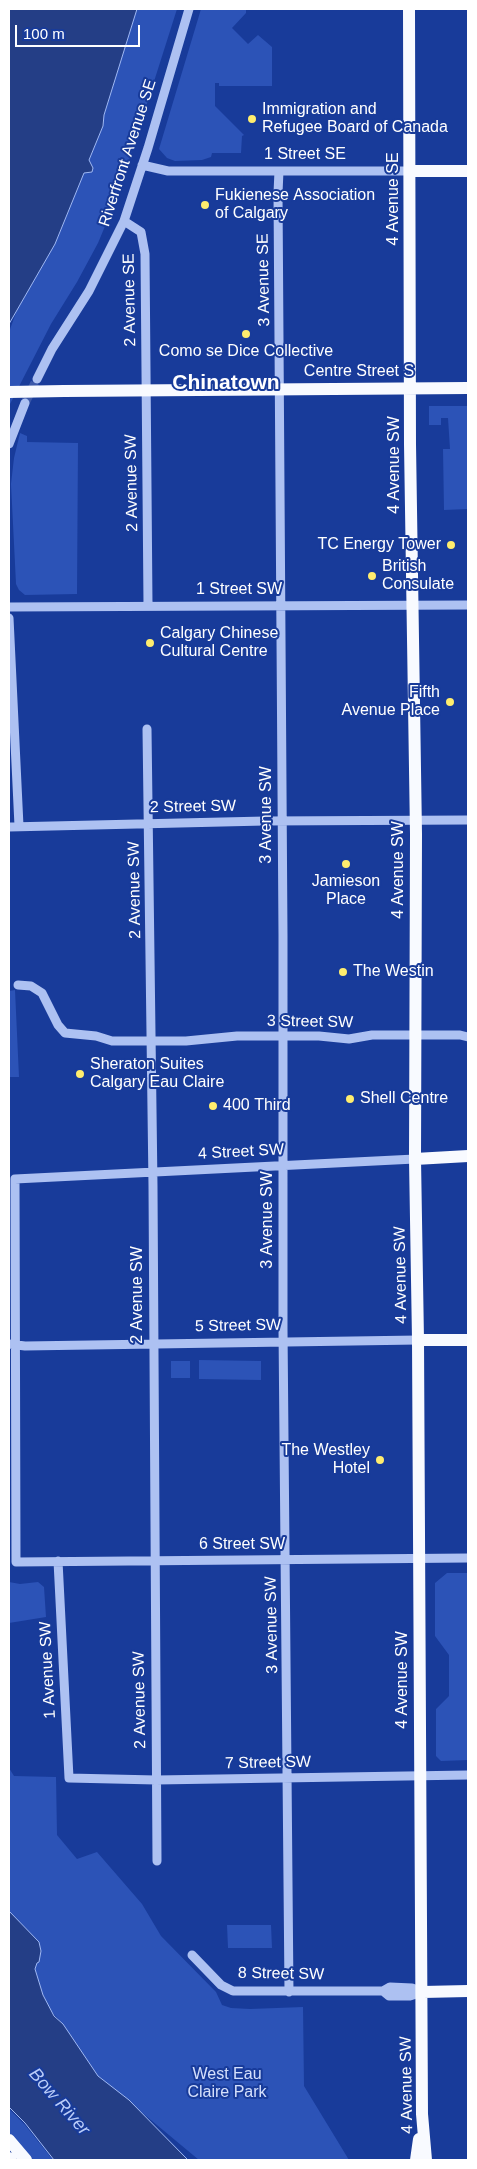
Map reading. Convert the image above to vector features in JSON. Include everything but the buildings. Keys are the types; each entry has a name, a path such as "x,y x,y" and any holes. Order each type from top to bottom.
{"main road":[{"name":"4 Avenue SE","path":"409,9 410,389"},
{"name":"1 Street SE","path":"410,172 468,171"},
{"name":"Centre Street S","path":"9,392 280,388 468,388"},
{"name":"4 Avenue SW","path":"410,389 416,821 415,1159 423,1992 422,2114 426,2160"},
{"name":"4 Street SW","path":"415,1159 468,1156"},
{"name":"5 Street SW","path":"418,1340 468,1340"},
{"name":"8 Street SW","path":"423,1992 468,1991"},
{"path":"416,2160 422,2114"},
{"path":"9,2140 26,2160"}],"street":[{"name":"Riverfront Avenue SE","path":"37,379 52,349 89,291 124,221 189,9"},
{"name":"1 Street SE","path":"142,165 168,171 410,172"},
{"name":"3 Avenue SE","path":"279,171 280,388"},
{"name":"2 Avenue SE","path":"124,221 139,229 144,240 146,390"},
{"name":"3 Avenue SW","path":"280,388 289,1992"},
{"name":"2 Avenue SW","path":"146,390 148,605"},
{"path":"9,444 25,403"},
{"name":"1 Street SW","path":"9,607 468,605"},
{"path":"9,618 11,702 19,826"},
{"name":"2 Avenue SW","path":"147,729 153,1172 157,1861"},
{"name":"2 Street SW","path":"9,827 149,823 468,820"},
{"name":"3 Street SW","path":"18,985 31,986 42,993 58,1025 65,1033 96,1036 118,1041 186,1041 237,1036 319,1036 350,1039 372,1035 468,1037"},
{"name":"4 Street SW","path":"12,1344 15,1179 415,1159"},
{"name":"5 Street SW","path":"12,1344 418,1340"},
{"path":"12,1344 12,1485"},
{"name":"6 Street SW","path":"12,1485 16,1562 468,1558"},
{"name":"1 Avenue SW","path":"58,1561 69,1778"},
{"name":"7 Street SW","path":"69,1778 156,1780 420,1775 468,1776"},
{"name":"8 Street SW","path":"192,1955 221,1985 234,1991 383,1991 390,1987 412,1988 423,1992"}],"green space":[{"path":"137,9 177,9 118,195 98,243 51,324 9,406 9,332 17,310 55,244 84,173 92,172 89,160 103,126 104,115"},
{"path":"201,9 246,9 246,13 232,28 248,44 258,35 272,47 272,86 219,86 219,83 215,83 215,106 244,135 242,136 241,153 212,153 211,157 202,160 175,161 167,158 159,149"},
{"path":"429,406 468,406 468,509 444,510 443,449 450,449 448,418 441,418 441,425 429,425"},
{"path":"20,433 27,436 27,442 78,443 77,594 25,595 16,584 11,484 14,458"},
{"path":"15,990 19,1077 9,1077 9,991"},
{"path":"199,1360 261,1361 261,1380 199,1379"},
{"path":"171,1361 190,1361 190,1378 171,1378"},
{"path":"447,1573 468,1573 468,1760 441,1761 436,1756 436,1709 449,1696 449,1655 435,1636 435,1583"},
{"path":"9,1582 20,1584 38,1582 44,1587 46,1617 9,1623"},
{"name":"West Eau Claire Park","path":"9,1768 14,1776 56,1777 57,1835 77,1859 97,1852 142,1904 161,1936 216,1992 222,2005 231,2008 250,2009 303,2007 304,2086 349,2160 199,2160 98,2076 63,2024 51,2011 43,1995 35,1969 37,1962 39,1962 41,1951 39,1942 9,1911"},
{"path":"227,1925 271,1925 272,1948 228,1948"},
{"path":"9,2109 25,2125 53,2160 32,2160 9,2133"}],"water":[{"path":"9,9 137,9 104,115 103,126 89,160 93,168 92,172 84,173 55,244 9,324"},
{"name":"Bow River","path":"9,1911 39,1942 41,1951 39,1962 35,1969 43,1995 54,2016 63,2024 98,2076 129,2100 188,2160 54,2160 25,2123 9,2107"}],"tunnel":[{"path":"25,403 37,379"}],"place":[{"name":"Immigration and Refugee Board of Canada","path":"252,119"},
{"name":"Fukienese Association of Calgary","path":"205,205"},
{"name":"Como se Dice Collective","path":"246,334"},
{"name":"TC Energy Tower","path":"451,545"},
{"name":"British Consulate","path":"372,576"},
{"name":"Calgary Chinese Cultural Centre","path":"150,643"},
{"name":"Fifth Avenue Place","path":"450,702"},
{"name":"Jamieson Place","path":"346,864"},
{"name":"The Westin","path":"343,972"},
{"name":"Sheraton Suites Calgary Eau Claire","path":"80,1074"},
{"name":"Shell Centre","path":"350,1099"},
{"name":"400 Third","path":"213,1106"},
{"name":"The Westley Hotel","path":"380,1460"}],"district":[{"name":"Chinatown","path":"226,383"}]}
